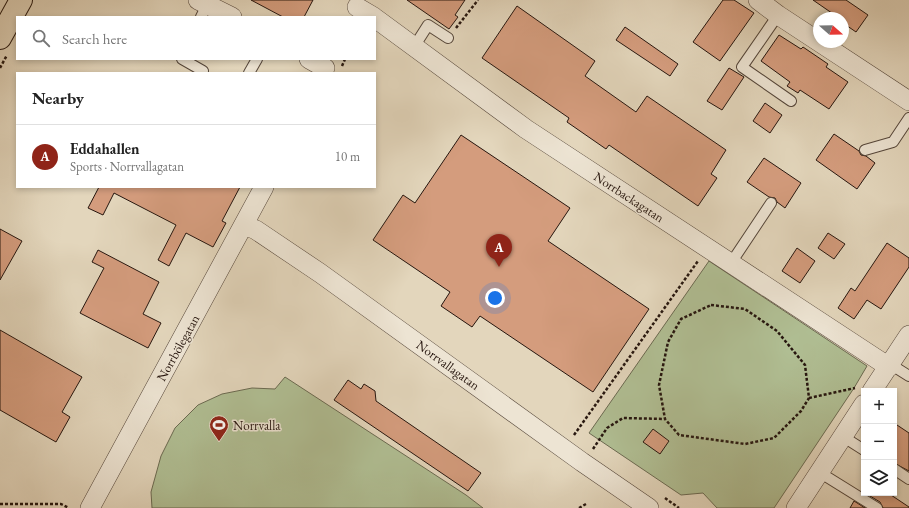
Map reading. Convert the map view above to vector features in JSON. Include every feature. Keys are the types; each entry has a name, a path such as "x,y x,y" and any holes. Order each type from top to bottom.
{"main road":[{"path":"0,38 21,0"}],"street":[{"path":"758,0 778,15 909,101"},
{"path":"202,7 229,16"},
{"name":"Norrbackagatan","path":"356,8 370,16"},
{"name":"Norrbackagatan","path":"376,19 526,129 731,264 889,365"},
{"name":"Norrbölegatan","path":"90,508 245,225 264,188"},
{"name":"Norrvallagatan","path":"245,225 256,230 320,274 582,462 649,508"},
{"path":"875,387 909,335"},
{"path":"796,508 861,408"}],"lane":[{"path":"778,15 742,67 791,101"},
{"path":"414,47 428,25 448,38"},
{"path":"184,60 202,72"},
{"path":"250,72 256,60"},
{"path":"865,150 893,142 909,118"},
{"path":"731,264 771,203"},
{"path":"889,365 909,376"},
{"path":"842,436 861,448"},
{"path":"897,471 909,479"},
{"path":"819,472 877,508"}],"path":[{"path":"448,38 478,0"},
{"path":"573,436 707,248"},
{"path":"711,305 745,309 778,331 805,365 809,398 801,411 774,438 745,444 679,435 665,419 659,385 668,342 681,319 711,305"},
{"path":"809,398 875,387"},
{"path":"593,449 607,428 623,418 665,419"},
{"path":"0,504 61,504 69,508"},
{"path":"579,508 586,504"}],"green space":[{"path":"709,261 867,366 774,508 717,508 703,493 681,495 589,433"},
{"name":"Norrvalla","path":"285,377 466,495 483,508 152,508 151,492 161,456 175,428 198,405 222,394 252,388 275,389"}],"building":[{"path":"251,0 313,0 305,16 281,16"},
{"path":"407,0 465,0 455,15 458,17 449,29"},
{"path":"723,0 734,0 754,13 720,61 693,42"},
{"path":"813,0 846,0 868,15 856,32 849,27 849,12 830,12"},
{"path":"517,6 595,61 585,76 636,112 647,96 726,150 711,174 717,178 698,206 609,145 606,149 567,122 569,118 482,58"},
{"path":"625,27 678,64 670,76 616,40"},
{"path":"779,35 801,49 803,47 828,64 826,67 848,82 829,109 800,90 798,93 787,86 790,82 761,61"},
{"path":"729,68 744,77 722,110 707,101"},
{"path":"765,103 782,115 770,133 753,121"},
{"path":"834,134 859,151 861,155 866,156 875,163 857,189 816,160"},
{"path":"461,135 570,208 548,241 649,309 593,392 480,316 472,327 441,306 450,292 373,240 403,195 415,203"},
{"path":"764,158 801,183 785,208 777,202 775,198 769,197 747,182"},
{"path":"98,188 239,188 222,221 226,223 213,247 186,233 169,266 158,260 176,225 114,193 103,215 88,208"},
{"path":"0,229 22,241 0,280"},
{"path":"828,233 845,244 834,259 818,248"},
{"path":"887,243 909,258 909,267 881,309 867,300 854,319 838,308 851,288 855,291"},
{"path":"797,248 815,261 800,283 782,271"},
{"path":"98,250 159,282 143,314 161,323 148,348 80,313 104,268 92,262"},
{"path":"0,330 82,377 62,412 70,417 56,442 0,410"},
{"path":"348,380 361,389 364,384 375,391 376,401 481,473 468,491 334,400"},
{"path":"897,425 909,433 909,471 897,465"},
{"path":"653,429 669,441 660,454 643,442"},
{"path":"870,496 892,496 909,508 883,508 880,502"},
{"path":"854,501 865,508 850,508"}],"place":[{"name":"Eddahallen","path":"499,267"},
{"name":"Norrvalla","path":"219,442"}]}
